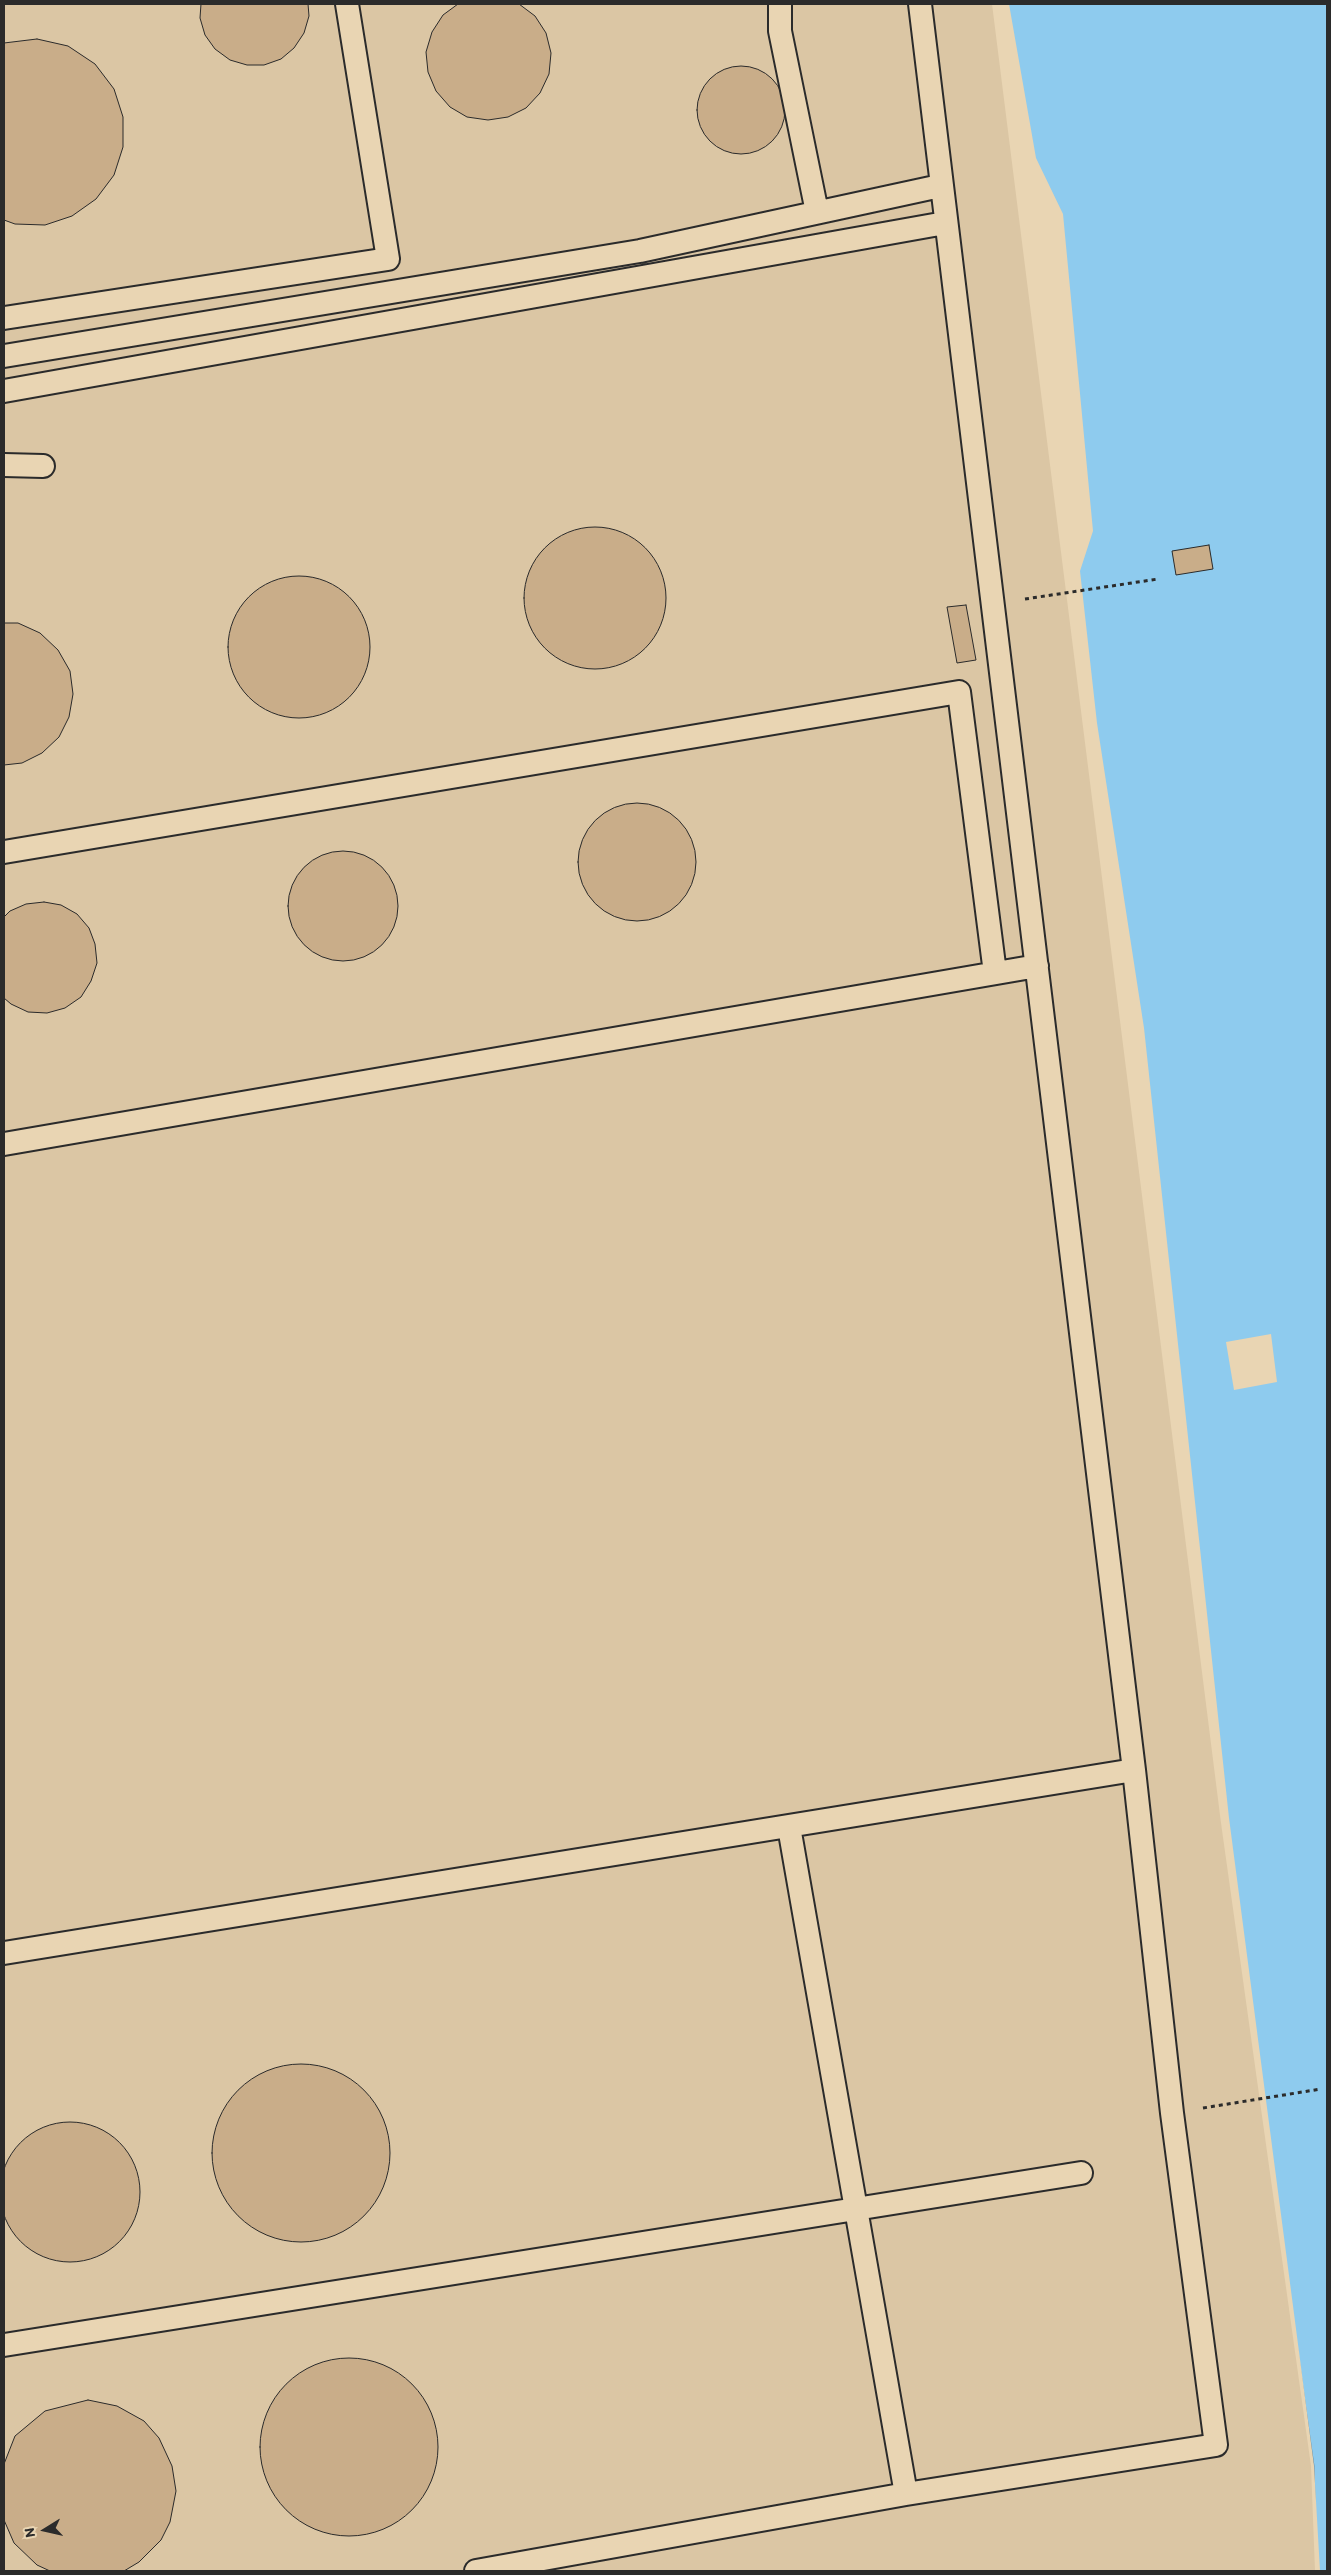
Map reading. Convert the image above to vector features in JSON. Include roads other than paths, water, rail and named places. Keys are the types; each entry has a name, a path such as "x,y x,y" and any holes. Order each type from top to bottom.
{"lane":[{"path":"4,318 388,259 347,4"},
{"path":"780,4 780,31 817,212"},
{"path":"476,2571 906,2494 1216,2445 1172,2112 1134,1770 940,186 920,4"},
{"path":"4,356 640,251 940,186"},
{"path":"4,391 945,223"},
{"path":"4,465 43,466"},
{"path":"4,852 959,692 994,973"},
{"path":"4,1144 1037,966"},
{"path":"4,1953 1134,1770"},
{"path":"789,1827 906,2494"},
{"path":"4,2345 1081,2173"}],"water":[{"path":"994,4 1327,4 1327,2571 1317,2571 1314,2466 1223,1822"}]}
